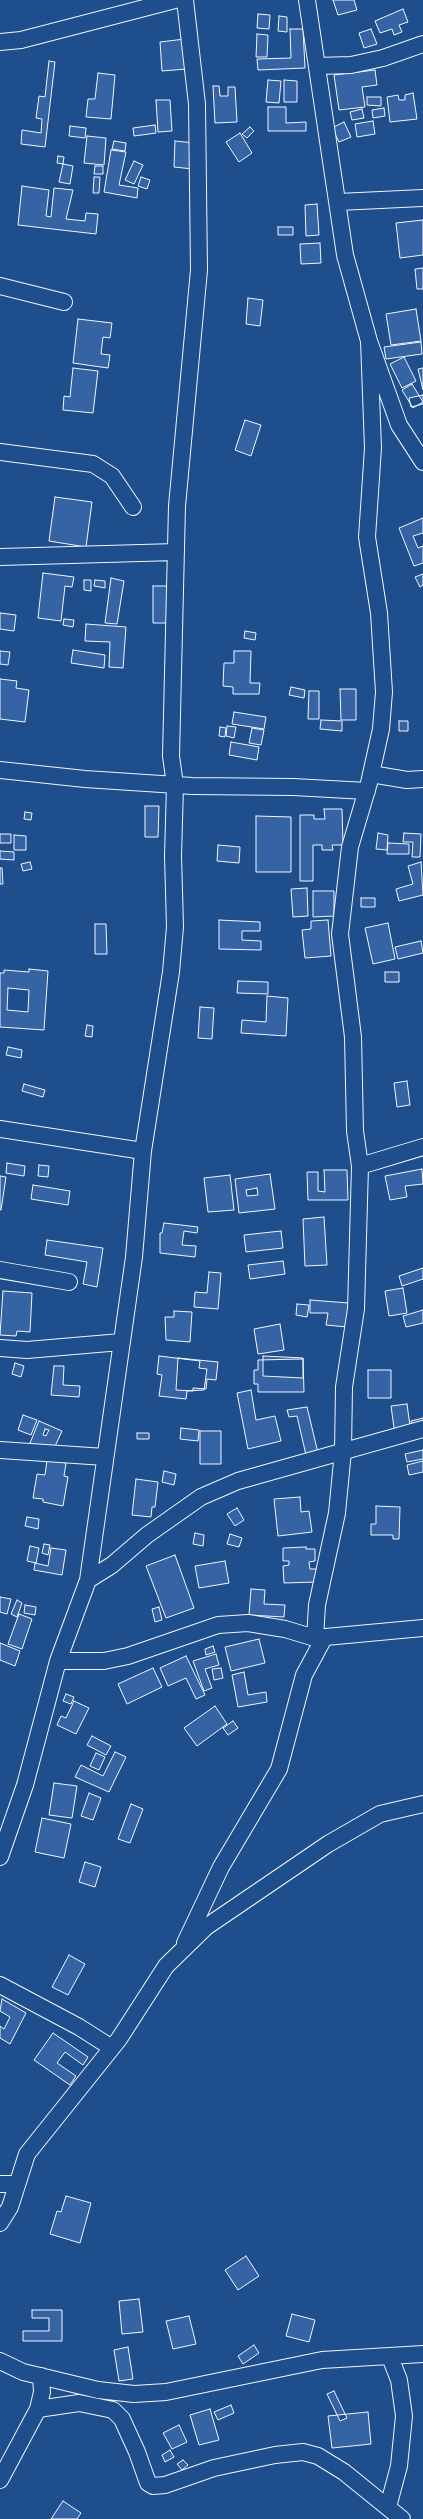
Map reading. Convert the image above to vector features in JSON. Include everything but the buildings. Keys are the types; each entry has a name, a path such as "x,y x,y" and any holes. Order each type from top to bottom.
{"street":[{"path":"307,0 346,255 370,341 399,425 423,462"},
{"path":"0,42 21,40 184,1 197,104 199,270 177,506 171,756 175,785 173,856 175,927 171,972 143,1151 134,1257 88,1580 58,1661 25,1785 0,1857"},
{"path":"317,66 357,63 383,58 423,44"},
{"path":"338,202 423,198"},
{"path":"0,286 64,302"},
{"path":"181,1952 221,1867 279,1769 304,1675 320,1638 317,1605 337,1513 344,1451 344,1387 356,1309 360,1166 355,1131 353,1037 340,934 350,847 367,791 381,729 384,692 379,612 367,537 373,448 370,341"},
{"path":"0,452 93,464 112,476 133,507"},
{"path":"0,557 176,552"},
{"path":"0,770 85,779 175,785 367,791"},
{"path":"371,774 407,780 423,779"},
{"path":"0,1129 143,1151"},
{"path":"360,1166 423,1147"},
{"path":"0,1270 69,1282"},
{"path":"0,1348 27,1350 121,1342"},
{"path":"88,1580 112,1565 147,1535 201,1497 238,1481 423,1429"},
{"path":"0,1450 105,1457"},
{"path":"58,1661 104,1661 128,1656 218,1625 248,1623 285,1629 320,1638 423,1628"},
{"path":"0,2223 10,2207 27,2154 112,2048 166,1966 206,1927 328,1844 380,1814 423,1804"},
{"path":"0,1985 79,2027 112,2048"},
{"path":"0,2184 17,2184"},
{"path":"0,2361 23,2372 98,2390 134,2394 166,2392 322,2360 423,2354"},
{"path":"388,2507 399,2466 404,2416 399,2380 390,2357"},
{"path":"0,2480 38,2409 42,2392 41,2376"},
{"path":"38,2409 79,2403 113,2410 127,2429 148,2483 153,2486 165,2485 214,2468 275,2455 303,2452 318,2456 344,2472 402,2519"}]}
